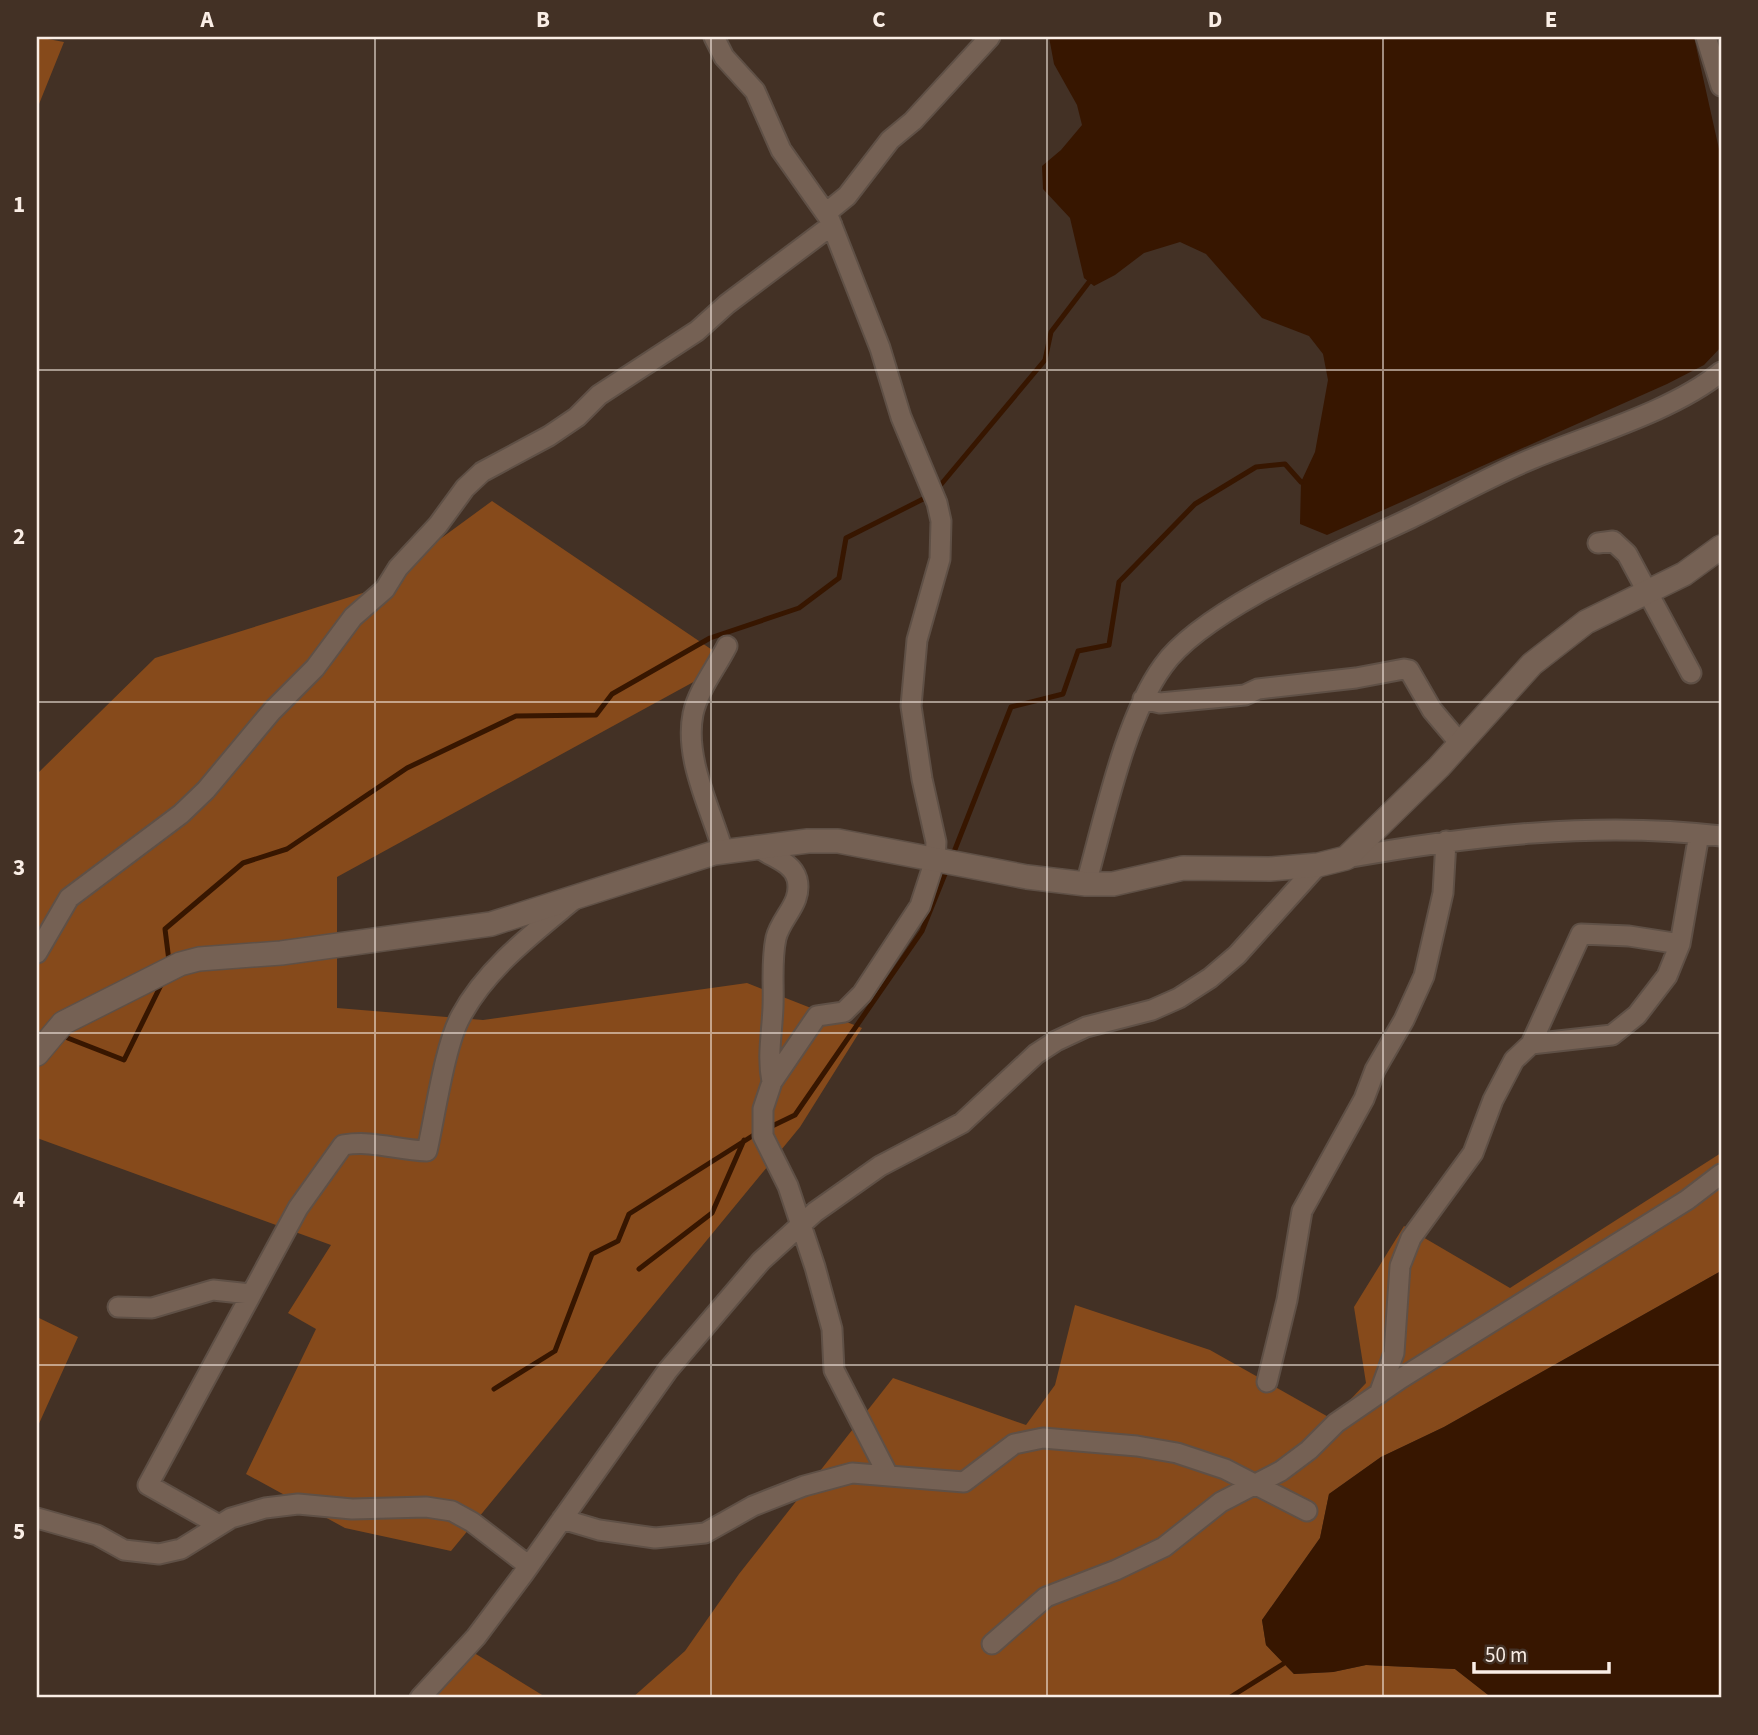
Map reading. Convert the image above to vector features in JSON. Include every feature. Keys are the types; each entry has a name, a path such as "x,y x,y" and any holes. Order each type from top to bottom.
{"street":[{"path":"714,37 724,57 755,91 781,150 829,219 880,348 901,417 941,521 940,559 917,640 911,706 920,768 936,842 935,860 919,906 862,994 844,1012 817,1016 772,1082 763,1109 763,1136 788,1186 832,1329 834,1370 888,1475"},
{"path":"37,953 69,898 181,814 206,790 272,711 315,668 353,617 385,589 398,568 438,525 465,488 482,472 549,436 577,417 599,395 697,331 829,219 890,140 921,112 990,37"},
{"path":"1706,37 1721,86"},
{"path":"1086,884 1143,699 1164,664 1192,636 1262,592 1533,458 1669,402 1721,372"},
{"path":"1598,543 1613,541 1627,554 1691,673"},
{"path":"1346,858 1532,664 1562,639 1586,622 1684,575 1721,547"},
{"path":"723,852 691,740 693,714 702,689 727,646"},
{"path":"1143,699 1160,703 1245,695 1258,689 1356,678 1404,668 1409,670 1432,710 1460,742"},
{"path":"37,1055 63,1023 162,970 180,964 199,959 357,944 491,924 573,900 662,867 757,846 838,841 1027,877 1086,884 1113,884 1183,869 1233,870 1318,865 1446,841 1620,829 1721,836"},
{"path":"1531,1044 1612,1035 1637,1015 1667,976 1680,944 1699,834"},
{"path":"1267,1382 1287,1300 1303,1211 1364,1099 1375,1070 1404,1020 1424,976 1443,893 1446,841"},
{"path":"757,846 785,862 797,878 797,897 777,933 772,957 773,1007 769,1065 772,1082"},
{"path":"420,1698 476,1637 667,1370 761,1261 799,1226 880,1166 962,1123 1036,1054 1056,1041 1086,1027 1152,1010 1179,998 1210,978 1237,955 1318,865"},
{"path":"219,1525 148,1485 298,1209 343,1145 368,1141 405,1150 427,1151 460,1017 481,987 530,934 573,900"},
{"path":"1379,1394 1394,1353 1400,1266 1411,1238 1473,1153 1493,1100 1514,1060 1531,1044 1581,934 1629,936 1680,944"},
{"path":"992,1644 1046,1597 1116,1570 1164,1547 1195,1520 1254,1483 1281,1471 1309,1450 1336,1423 1379,1394 1687,1200 1721,1174"},
{"path":"118,1307 152,1308 213,1290 250,1294"},
{"path":"562,1519 598,1531 655,1538 705,1533 753,1506 804,1486 852,1473 964,1482 1014,1444 1043,1438 1136,1446 1177,1453 1254,1483 1307,1511"},
{"path":"37,1518 97,1535 124,1550 159,1554 181,1549 219,1525 265,1508 298,1504 352,1510 426,1507 452,1511 493,1537 529,1566"}],"shaded area":[{"path":"37,37 64,42 37,109"},
{"path":"1049,37 1694,37 1721,158 1721,347 1704,365 1667,384 1327,535 1300,524 1301,482 1315,452 1328,380 1323,354 1309,336 1262,318 1206,254 1180,242 1144,253 1115,275 1094,286 1084,278 1070,218 1043,189 1042,166 1061,150 1082,125 1077,105 1054,64"},
{"path":"492,501 730,662 337,877 337,1008 483,1020 747,983 862,1028 800,1127 451,1551 345,1528 246,1474 316,1329 288,1313 331,1245 37,1138 37,774 155,658 369,591"},
{"path":"1721,1153 1721,1271 1444,1427 1381,1457 1329,1494 1320,1538 1262,1620 1266,1645 1294,1674 1333,1672 1366,1665 1455,1669 1492,1698 632,1698 685,1651 739,1574 893,1378 1026,1425 1055,1385 1075,1305 1210,1350 1332,1419 1366,1383 1354,1307 1404,1226 1510,1288"},
{"path":"1721,1271 1721,1698 1492,1698 1455,1669 1366,1665 1333,1672 1294,1674 1266,1645 1262,1620 1320,1538 1329,1494 1381,1457 1444,1427"},
{"path":"37,1317 78,1337 37,1428"},
{"path":"471,1651 547,1698 430,1698"}],"waterway":[{"path":"169,961 165,929 243,863 287,849 407,768 516,716 596,715 612,694 710,638 799,608 839,578 846,538 933,494 1045,360 1051,332 1089,282"},
{"path":"952,857 1011,707 1063,694 1078,651 1109,645 1119,582 1195,504 1256,467 1285,464 1301,482"},
{"path":"766,1129 795,1115 922,931 947,869"},
{"path":"60,1035 124,1060 162,983"},
{"path":"494,1389 555,1351 592,1254 618,1241 629,1214 757,1133"},
{"path":"639,1269 712,1213 744,1140"},
{"path":"1229,1698 1283,1664"}]}
